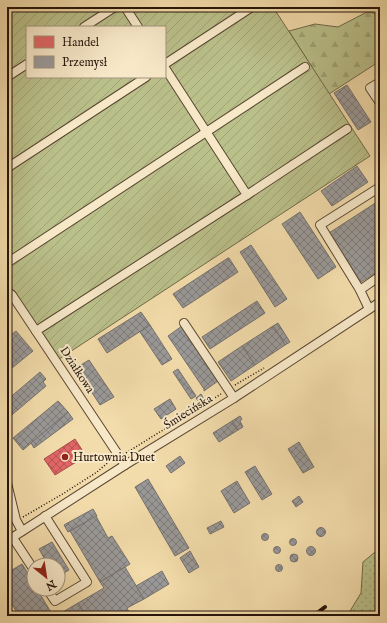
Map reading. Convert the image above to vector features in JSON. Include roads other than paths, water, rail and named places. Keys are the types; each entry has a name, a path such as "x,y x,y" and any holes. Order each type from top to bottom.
{"street":[{"path":"86,26 115,7"},
{"path":"125,7 137,26"},
{"path":"166,63 252,7"},
{"path":"7,77 26,65"},
{"path":"7,263 306,67"},
{"path":"166,70 247,196"},
{"path":"7,168 144,78"},
{"path":"380,82 370,88 380,103"},
{"path":"36,331 247,196 347,129"},
{"path":"369,309 360,290 320,225 380,187"},
{"path":"360,290 380,276"},
{"name":"Działkowa","path":"7,291 12,295 125,465"},
{"name":"Śmiecińska","path":"10,540 125,465 234,398 380,302"},
{"path":"184,323 234,398"},
{"path":"7,484 16,520 22,531"},
{"path":"45,516 87,582 66,594"},
{"path":"10,540 26,560"},
{"path":"52,597 55,601 62,597"}],"railway":[{"path":"313,616 325,607"}],"place":[{"name":"Hurtownia Duet","path":"65,457"}]}
